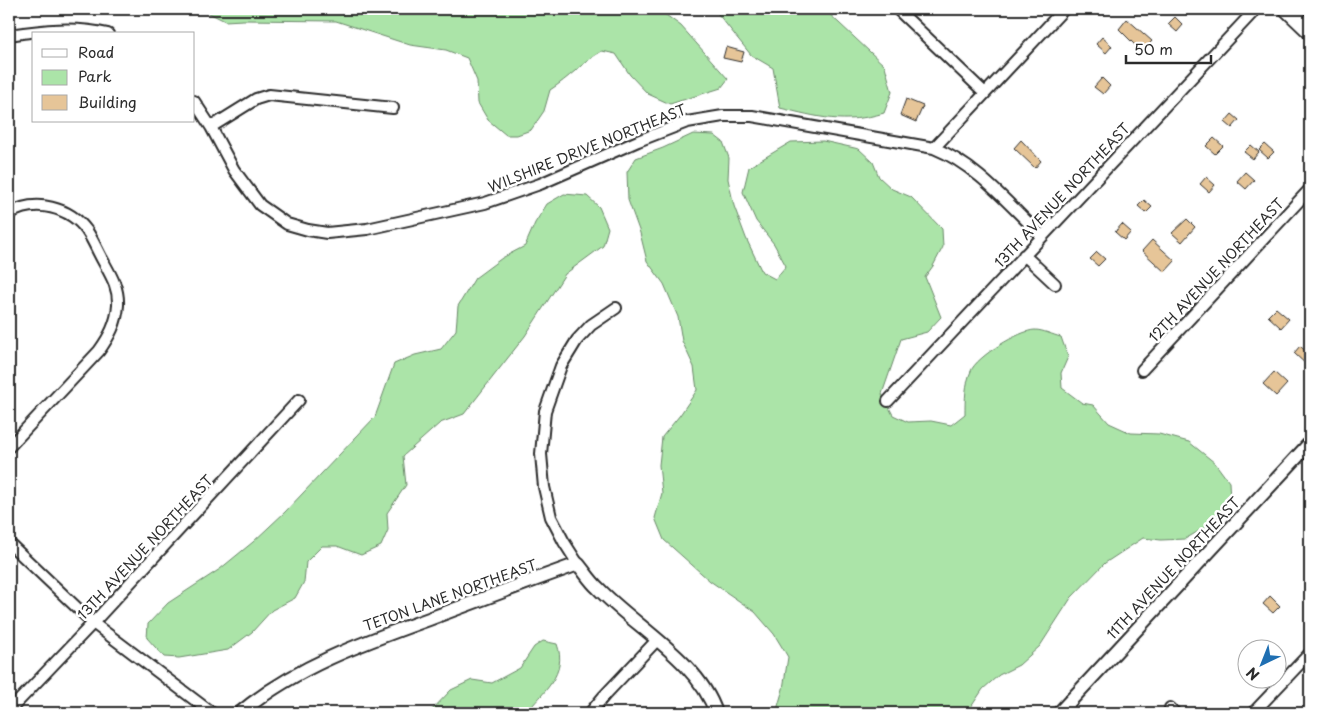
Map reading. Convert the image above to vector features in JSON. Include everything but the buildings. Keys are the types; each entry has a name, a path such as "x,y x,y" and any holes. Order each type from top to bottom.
{"main road":[{"path":"1295,11 1310,31"}],"street":[{"path":"897,9 985,93"},
{"path":"934,148 1064,9"},
{"name":"13TH AVENUE NORTHEAST","path":"888,401 1256,9"},
{"path":"33,32 74,30 91,32"},
{"path":"9,35 32,32"},
{"path":"211,127 256,100 269,95 393,108"},
{"name":"WILSHIRE DRIVE NORTHEAST","path":"195,103 211,127 234,170 260,205 287,224 327,233 367,229 485,203 540,184 646,137 687,122 706,118 733,116 767,118 934,148 950,155 974,171 1042,236"},
{"name":"12TH AVENUE NORTHEAST","path":"1142,370 1310,189"},
{"path":"9,214 33,206 51,207 66,212 78,220 88,232 117,286 118,305 116,321 110,335 99,351 9,447"},
{"path":"1024,255 1055,284"},
{"path":"616,308 591,325 577,340 561,366 545,411 540,454 544,487 552,518 578,564 597,587 691,670 704,688 716,713"},
{"name":"13TH AVENUE NORTHEAST","path":"9,711 93,624 300,400"},
{"name":"11TH AVENUE NORTHEAST","path":"1059,713 1310,443"},
{"path":"9,544 93,624 212,713"},
{"name":"TETON LANE NORTHEAST","path":"240,713 280,684 359,644 578,564"},
{"path":"590,713 657,640"},
{"path":"1253,713 1310,653"}],"green space":[{"path":"201,9 651,9 666,15 681,26 728,79 721,88 670,104 648,94 630,75 616,54 602,51 550,90 544,111 531,130 517,135 506,135 488,120 478,103 477,81 467,58 446,50 410,45 336,21 225,21"},
{"path":"714,9 824,9 885,66 892,92 884,113 870,117 844,119 819,117 780,108 773,68 751,55"},
{"path":"693,134 714,135 723,142 729,158 728,179 734,206 746,238 762,272 775,279 786,266 774,244 756,221 743,192 749,167 791,142 823,141 859,149 873,162 879,177 892,189 911,197 942,229 943,247 925,277 941,317 927,332 901,339 882,394 893,415 908,422 931,421 951,425 965,414 966,387 975,365 989,352 1009,339 1028,331 1041,331 1061,337 1068,357 1061,373 1062,388 1082,403 1093,405 1109,423 1131,433 1159,434 1189,442 1215,463 1229,482 1230,500 1213,523 1185,539 1161,540 1143,538 1105,563 1071,598 1040,646 1019,665 999,675 983,689 967,713 776,713 783,689 788,657 774,634 755,612 710,581 664,540 655,518 662,493 659,465 662,437 697,390 694,367 682,341 678,317 664,284 647,261 640,233 628,200 627,172 636,158"},
{"path":"564,194 587,196 599,207 608,228 603,246 565,274 525,336 464,414 440,423 403,456 406,485 387,513 388,530 381,546 361,555 337,546 322,546 306,562 304,582 295,598 272,610 252,632 228,650 179,658 164,657 147,638 148,624 168,603 220,569 285,512 375,417 394,364 415,355 441,349 456,330 458,306 475,278 502,258 525,246 535,223 547,204"},
{"path":"543,641 557,644 560,655 557,673 546,690 526,713 429,713 451,690 472,680 492,683 520,668 534,647"}]}
